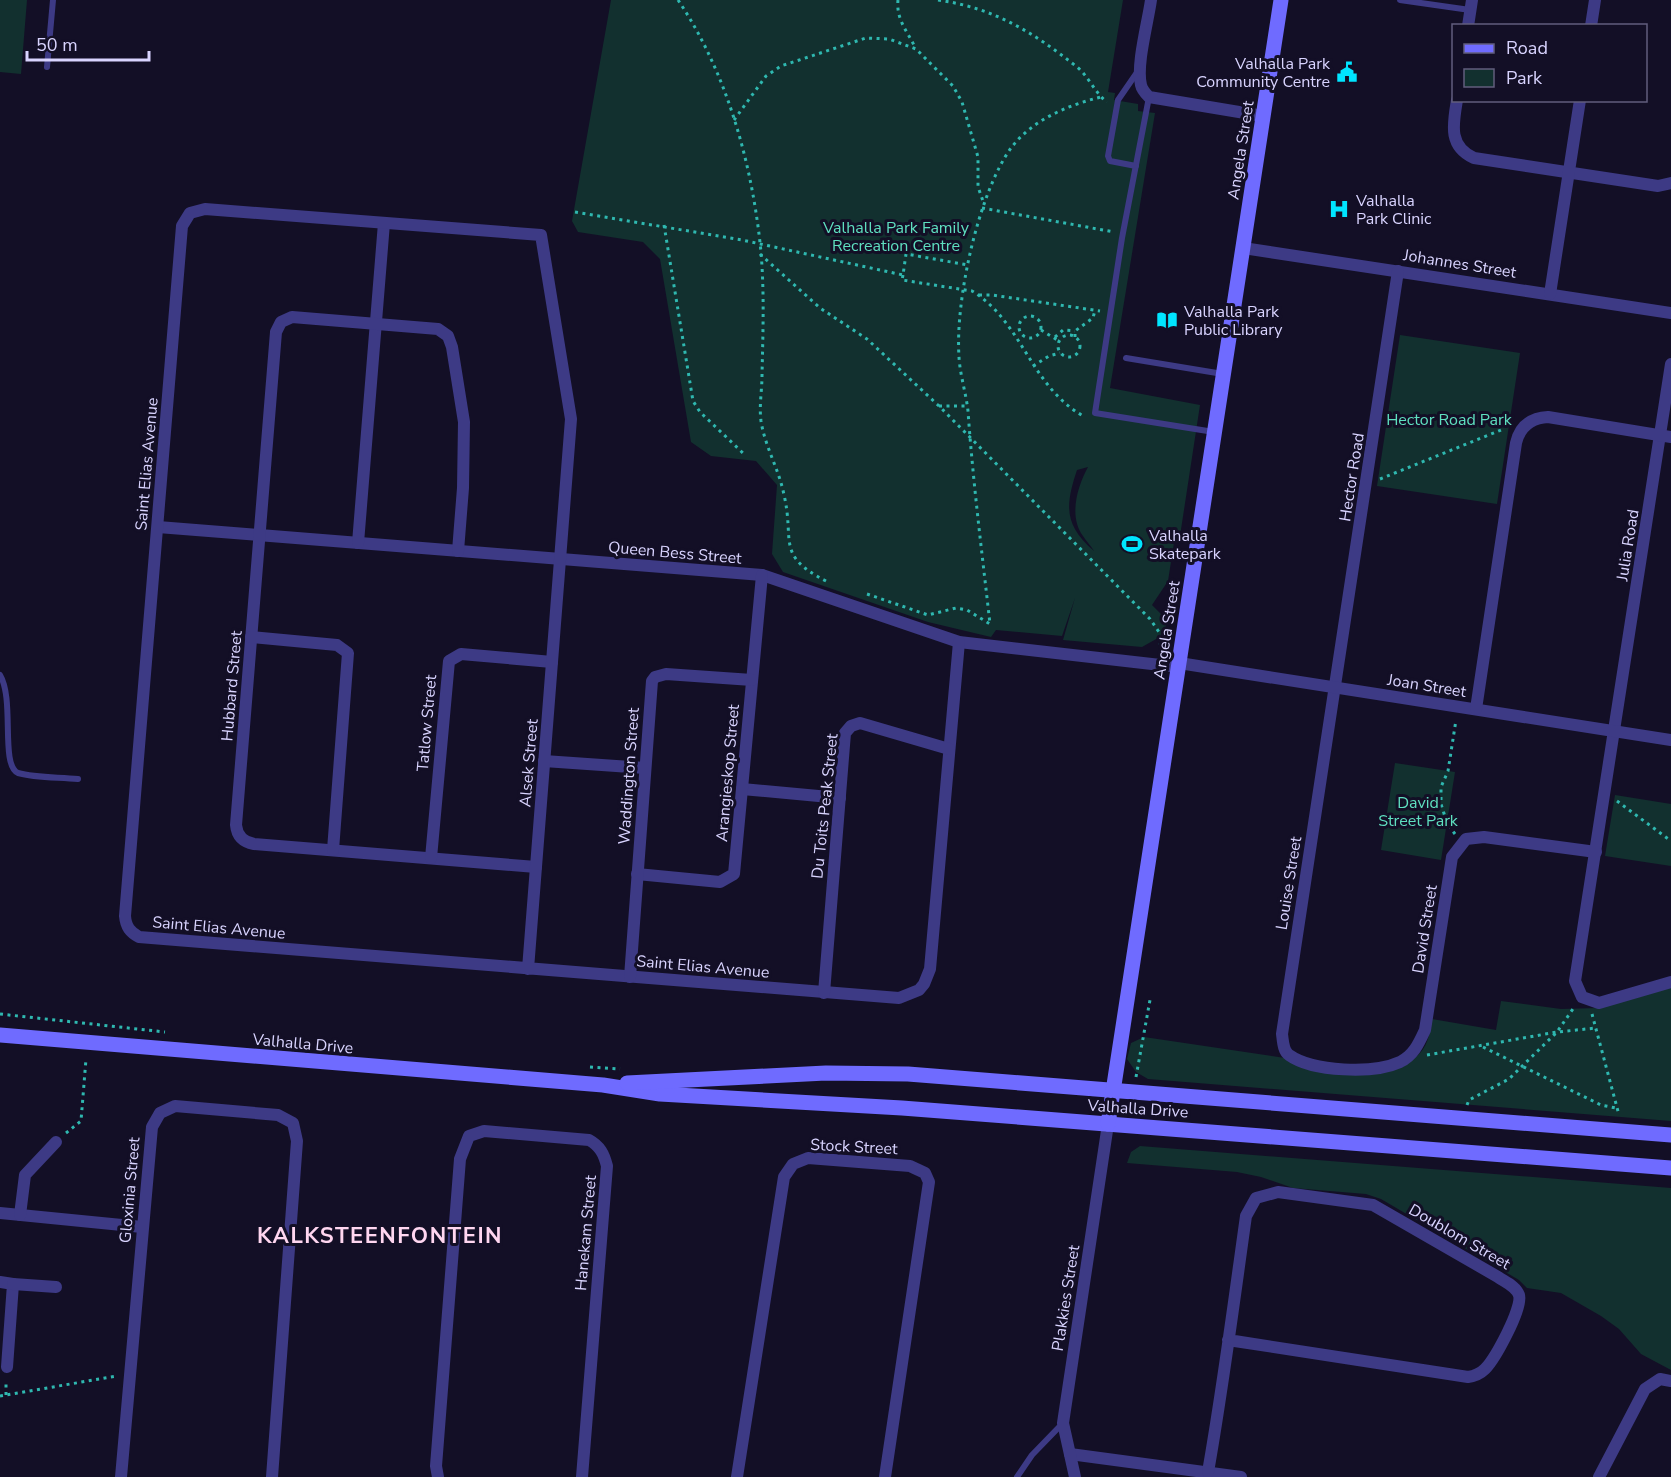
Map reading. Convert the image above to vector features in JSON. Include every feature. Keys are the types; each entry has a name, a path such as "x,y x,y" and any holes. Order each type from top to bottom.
{"main road":[{"name":"Angela Street","path":"1108,1124 1281,0"},
{"name":"Valhalla Drive","path":"0,1035 603,1085 660,1094 902,1108 1671,1168"},
{"name":"Valhalla Drive","path":"603,1085 842,1072 908,1074 1671,1135"}],"street":[{"path":"1151,0 1141,65 1141,85 1149,97 1263,116"},
{"path":"1592,24 1595,0"},
{"path":"1468,24 1472,5"},
{"path":"1457,102 1453,135 1465,154 1474,158 1658,186 1671,183"},
{"path":"1550,294 1580,102"},
{"name":"Saint Elias Avenue","path":"541,235 205,209 195,210 186,216 182,226 125,916 129,929 139,937 824,993 899,998 913,994 924,984 930,969 958,642"},
{"path":"358,543 384,223"},
{"name":"Alsek Street","path":"528,969 571,419 541,235"},
{"name":"Johannes Street","path":"1244,248 1671,313"},
{"name":"Hector Road","path":"1335,688 1398,271"},
{"name":"Hubbard Street","path":"333,850 250,843 241,838 236,825 251,637 277,327 286,318 292,317 376,324"},
{"path":"376,324 438,329 451,341 464,422 463,488 458,551"},
{"name":"Julia Road","path":"1585,999 1575,981 1666,436 1671,364"},
{"path":"1476,710 1518,435 1528,422 1548,417 1666,436"},
{"name":"Queen Bess Street","path":"158,527 762,575 958,642 1178,665"},
{"name":"Arangieskop Street","path":"637,874 720,882 730,878 735,869 762,575"},
{"path":"251,637 337,645 348,652 333,850 536,867"},
{"name":"Tatlow Street","path":"431,858 449,661 461,654 552,662"},
{"name":"Joan Street","path":"1178,665 1671,740"},
{"name":"Waddington Street","path":"630,977 651,686 655,676 666,674 752,680"},
{"name":"Louise Street","path":"1335,688 1282,1034 1285,1050 1289,1055 1314,1064 1350,1071 1399,1062 1414,1052"},
{"name":"Du Toits Peak Street","path":"824,993 845,733 855,724 949,749"},
{"path":"544,761 645,768"},
{"path":"742,789 840,798"},
{"path":"1462,842 1470,837 1484,837 1596,852"},
{"name":"David Street","path":"1414,1052 1425,1030 1452,857 1462,842"},
{"path":"1585,999 1605,1002 1671,982"},
{"name":"Gloxinia Street","path":"121,1477 152,1127 160,1113 175,1106 278,1115 293,1123 297,1141 272,1477"},
{"name":"Plakkies Street","path":"1075,1477 1063,1423 1108,1124"},
{"name":"Hanekam Street","path":"438,1477 436,1466 460,1159 469,1136 484,1131 589,1140 596,1144 605,1157 607,1166 582,1477"},
{"path":"20,1215 25,1175 56,1142"},
{"name":"Stock Street","path":"737,1477 784,1177 793,1164 808,1158 910,1166 925,1173 929,1182 885,1477"},
{"name":"Doublom Street","path":"1278,1192 1373,1204 1515,1288 1520,1301 1491,1362 1479,1374 1468,1377 1228,1340 1246,1216 1256,1198 1278,1192"},
{"path":"0,1213 142,1227"},
{"path":"7,1367 6,1283 57,1287"},
{"path":"1208,1472 1228,1340"},
{"path":"1599,1477 1646,1389 1654,1381 1671,1381"},
{"path":"1070,1454 1241,1477"}],"lane":[{"path":"47,67 53,0"},
{"path":"1400,0 1472,5"},
{"path":"1136,166 1109,159 1117,104 1141,65"},
{"path":"1149,97 1122,238 1095,413 1215,432"},
{"path":"1126,358 1224,374"},
{"path":"0,675 6,693 1,756 7,767 16,773 78,779"},
{"path":"1017,1477 1032,1455 1063,1423"}],"path":[{"path":"678,0 703,40 734,120 747,170 760,244 761,419 784,493 790,551 797,563 836,584"},
{"path":"898,0 901,23 916,49 953,86 962,102 978,157 978,187 983,202"},
{"path":"938,0 962,3 1004,17 1078,67 1101,98 1117,104"},
{"path":"734,120 766,76 782,66 866,38 890,39 916,49"},
{"path":"866,594 928,615 956,608 967,610 990,624 959,336 968,265 983,202 1011,148 1028,131 1057,112 1101,98"},
{"path":"982,208 1114,232 1122,238"},
{"path":"574,212 664,225 903,275"},
{"path":"664,225 693,401 700,412 744,454"},
{"path":"760,254 820,308 867,339 968,434 1150,619 1159,632 1161,650"},
{"path":"968,265 906,255 902,280 972,291 978,295 1011,329 1045,385 1085,417 1095,413"},
{"path":"978,295 993,295 1111,312"},
{"path":"1055,337 1063,330 1075,331 1093,318 1095,310"},
{"path":"1031,316 1041,323 1041,330 1033,338 1022,334 1019,328 1025,317 1031,316"},
{"path":"1011,329 1019,328"},
{"path":"1041,330 1059,341 1060,353"},
{"path":"1033,366 1049,356 1060,353 1071,357 1076,354 1080,349 1075,331"},
{"path":"1059,341 1069,335 1075,337"},
{"path":"939,406 967,406"},
{"path":"1368,477 1383,479 1501,430 1518,435"},
{"path":"1459,707 1448,771 1441,787 1441,804 1447,823 1462,842"},
{"path":"1605,791 1671,841"},
{"path":"1466,1107 1469,1100 1509,1079 1557,1032 1585,999 1596,1028 1616,1108 1621,1119"},
{"path":"1136,1077 1150,1000"},
{"path":"0,1014 166,1032"},
{"path":"1414,1052 1425,1055 1557,1032 1596,1028"},
{"path":"1481,1046 1601,1105 1616,1108"},
{"path":"56,1142 81,1121 86,1059"},
{"path":"585,1066 628,1069"},
{"path":"0,1396 130,1374"}],"green space":[{"path":"0,0 27,0 21,74 0,72"},
{"name":"Valhalla Park Family Recreation Centre","path":"611,0 1123,0 1108,92 1115,93 1114,100 1138,104 1138,111 1155,113 1110,388 1200,405 1180,536 1175,536 1168,581 1152,605 1167,620 1165,634 1142,647 1063,640 1075,598 1062,636 996,630 991,637 928,622 783,572 772,554 777,485 756,461 711,456 691,442 660,259 643,242 578,232 572,221","holes":["1088,467 1076,501 1076,519 1078,528 1094,551 1077,532 1070,514 1070,494 1077,470"]},
{"name":"Hector Road Park","path":"1400,335 1520,353 1497,504 1377,486"},
{"name":"David Street Park","path":"1395,763 1455,772 1441,860 1381,850"},
{"path":"1615,795 1671,804 1671,866 1605,856"},
{"path":"1671,986 1671,1121 1148,1079 1136,1072 1127,1059 1131,1043 1144,1037 1285,1058 1315,1070 1334,1073 1374,1073 1392,1069 1408,1062 1420,1053 1427,1041 1432,1019 1496,1030 1501,1001 1561,1009 1598,1008"},
{"path":"1140,1146 1671,1188 1671,1370 1641,1354 1619,1329 1601,1316 1561,1293 1527,1288 1519,1280 1381,1199 1366,1194 1293,1188 1237,1172 1127,1163 1131,1152"}],"place":[{"name":"Valhalla Park Community Centre","path":"1347,72"},
{"name":"Valhalla Park Clinic","path":"1339,209"},
{"name":"Valhalla Park Public Library","path":"1167,320"},
{"name":"Valhalla Skatepark","path":"1132,544"}],"district":[{"name":"KALKSTEENFONTEIN","path":"380,1235"}]}
